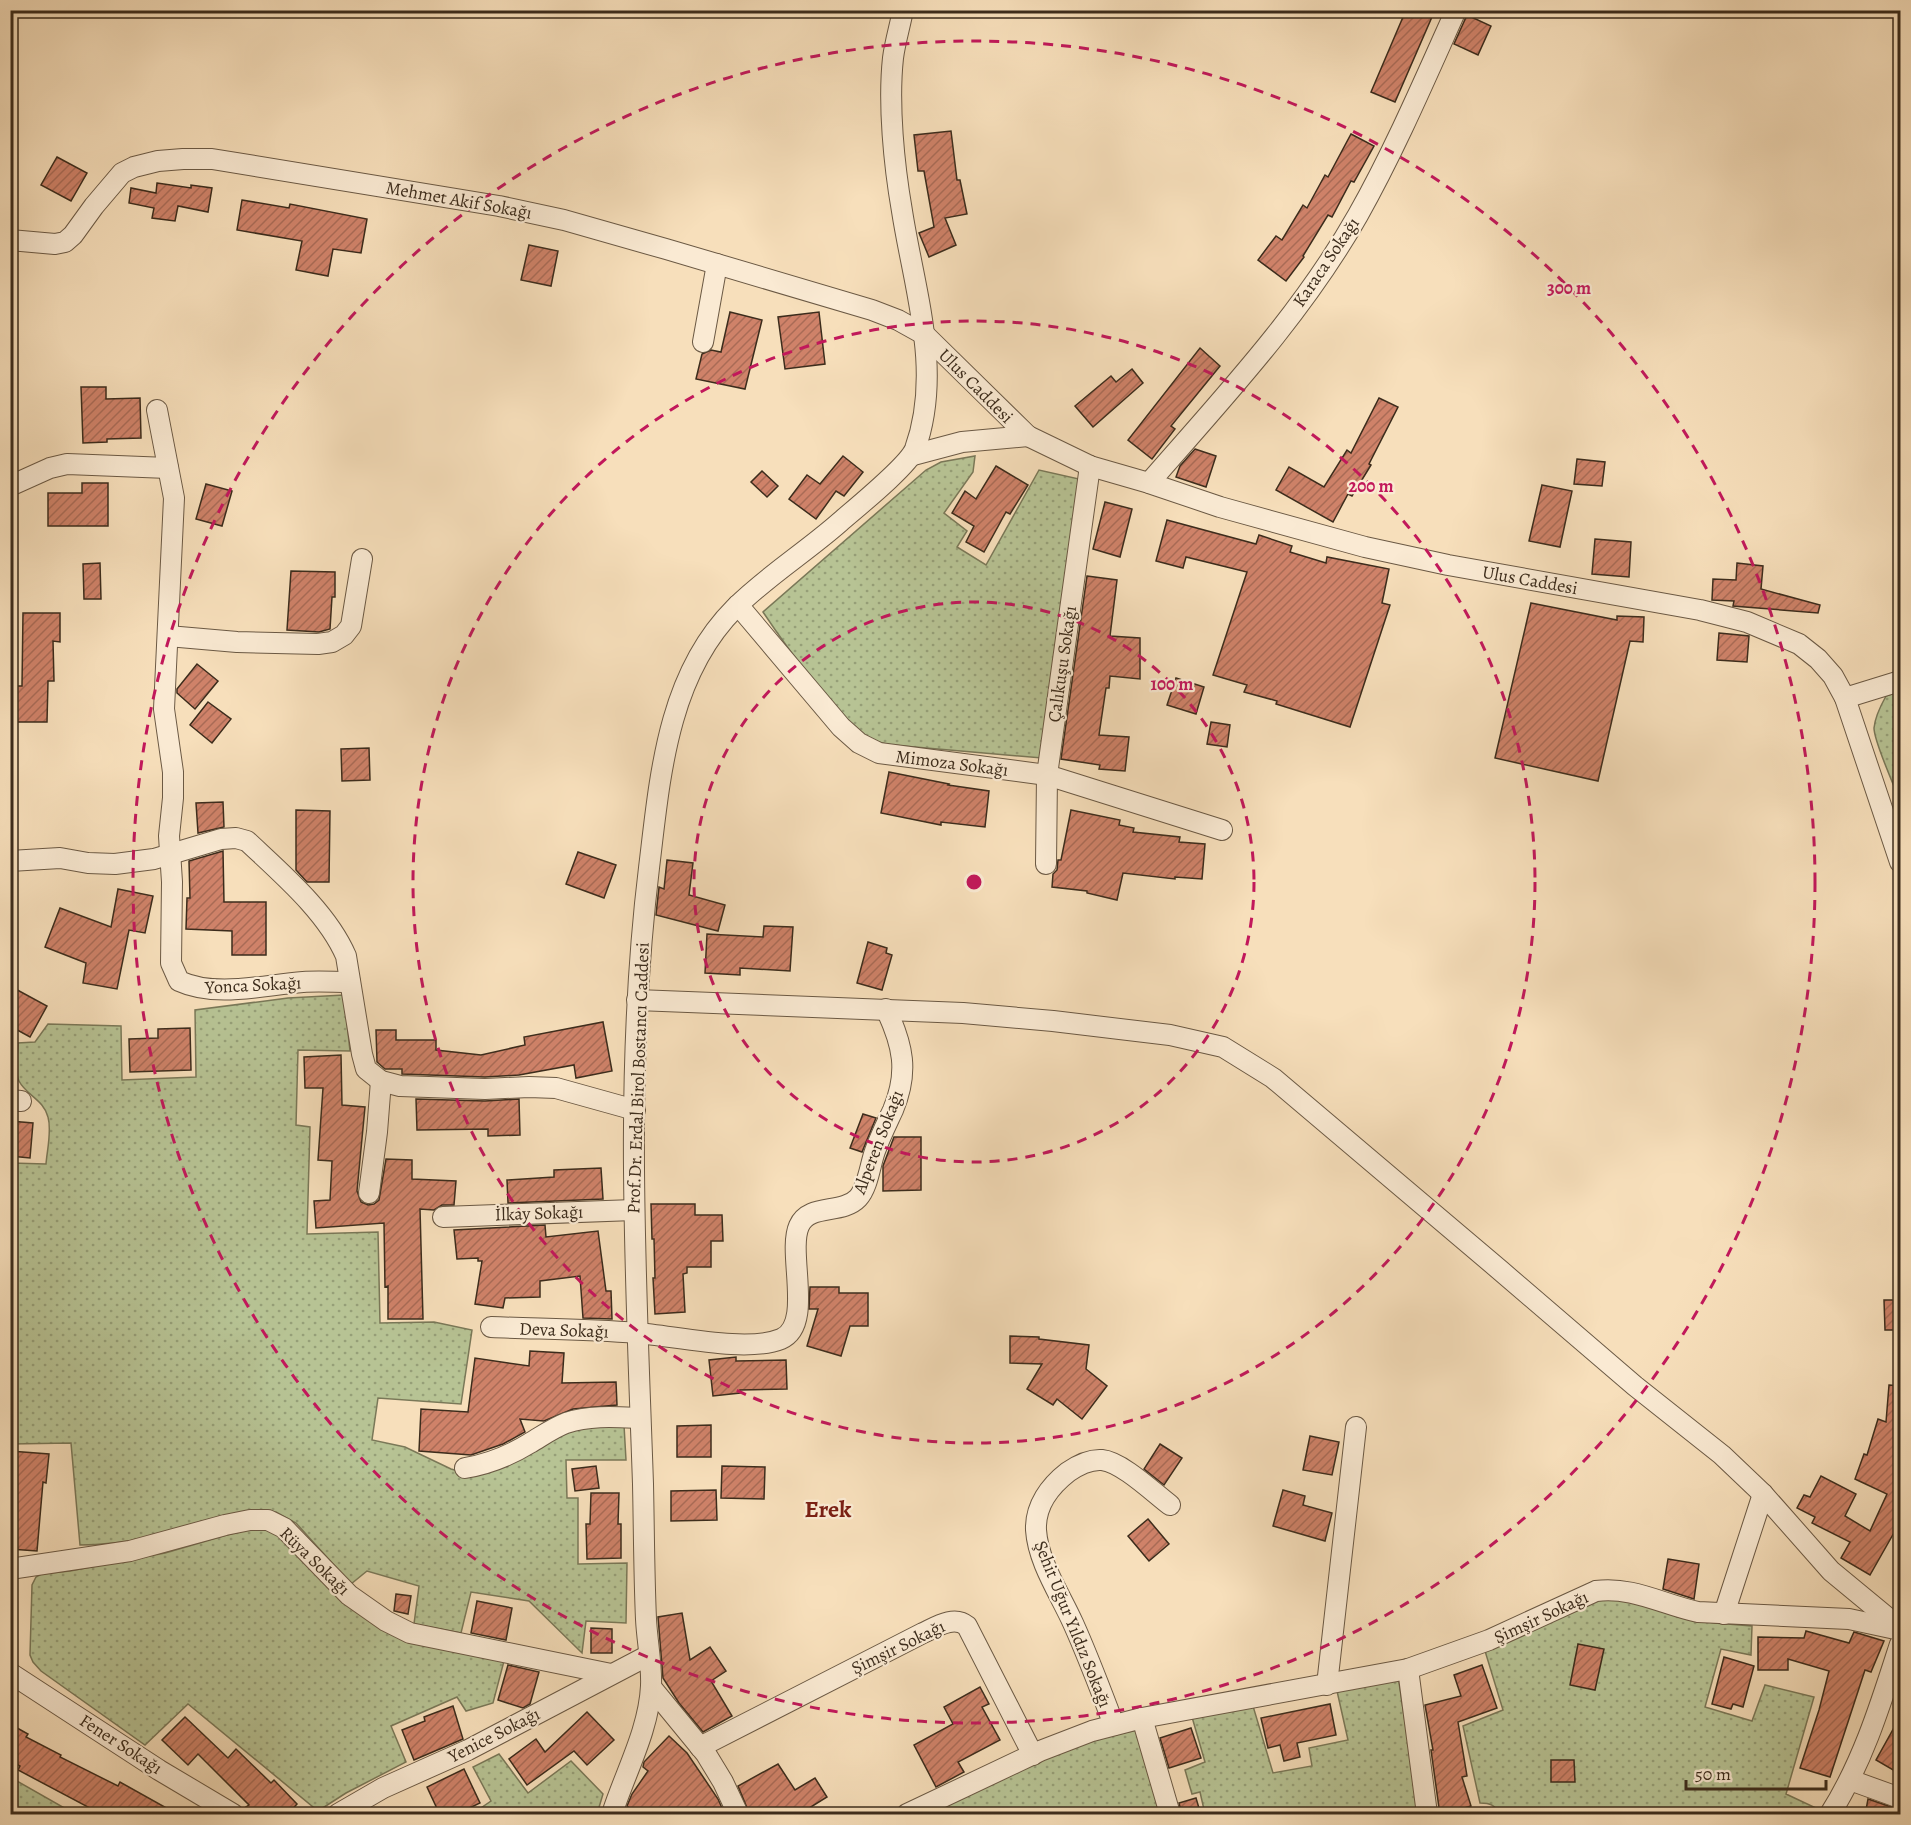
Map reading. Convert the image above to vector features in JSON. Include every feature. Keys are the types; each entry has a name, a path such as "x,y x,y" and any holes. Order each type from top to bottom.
{"street":[{"path":"903,10 893,58 894,134 901,205 925,335 927,378 924,411 913,455"},
{"name":"Karaca Sokağı","path":"1149,483 1276,334 1358,216 1456,10"},
{"name":"Mehmet Akif Sokağı","path":"10,240 55,244 65,242 122,173 134,167 158,161 212,159 499,206 564,220 872,310 898,320 925,335"},
{"path":"703,342 717,264"},
{"name":"Ulus Caddesi","path":"925,335 1028,436 1090,466 1220,507 1365,547 1448,565 1700,610 1747,622 1799,644 1818,659 1833,676 1845,698 1900,862"},
{"name":"Yonca Sokağı","path":"157,410 174,498 164,709 173,772 169,836 172,882 171,963 179,981 194,988 220,989 305,982 350,982"},
{"name":"Ulus Caddesi","path":"913,455 962,442 1028,436"},
{"name":"Prof.Dr. Erdal Birol Bostancı Caddesi","path":"612,1815 640,1735 651,1687 646,1613 636,1333 634,1210 637,1000 648,873 657,802 670,731 675,710 690,674 719,627 738,605 832,529 913,455"},
{"path":"10,486 50,468 67,464 168,468"},
{"name":"Çalıkuşu Sokağı","path":"1046,864 1047,775 1090,466"},
{"path":"168,636 237,642 318,644 333,642 344,635 351,626 362,559"},
{"name":"Mimoza Sokağı","path":"738,605 841,727 859,743 879,753 1047,775 1222,830"},
{"path":"1845,698 1900,681"},
{"path":"10,861 60,858 88,863 115,864 154,859 221,839 236,838 247,842 324,918 340,941 346,956 366,1069 381,1081 400,1086 437,1089 556,1088 635,1110"},
{"path":"637,1000 886,1009 1053,1021 1170,1035 1223,1047 1273,1078 1316,1113 1635,1386 1722,1455 1763,1494 1831,1572 1900,1629"},
{"name":"Alperen Sokağı","path":"636,1333 751,1344 783,1338 790,1332 798,1315 796,1244 799,1225 806,1216 857,1200 900,1090 903,1056 897,1032 886,1009"},
{"path":"369,1193 381,1081"},
{"name":"İlkay Sokağı","path":"443,1217 634,1210"},
{"name":"Deva Sokağı","path":"491,1327 636,1333"},
{"path":"465,1468 482,1466 503,1458 574,1420 603,1417 640,1418"},
{"path":"1327,1684 1356,1427"},
{"name":"Şehit Uğur Yıldız Sokağı","path":"1114,1725 1081,1642 1046,1565 1038,1538 1037,1518 1047,1492 1058,1480 1076,1466 1091,1460 1104,1460 1117,1466 1170,1505"},
{"path":"1724,1614 1763,1494"},
{"name":"Rüya Sokağı","path":"10,1569 130,1551 225,1525 250,1520 268,1520 284,1528 349,1595 386,1621 410,1633 611,1674"},
{"name":"Şimşir Sokağı","path":"907,1815 1033,1755 1068,1740 1114,1725 1408,1669 1489,1640 1596,1591 1611,1589 1629,1591 1681,1609 1724,1614 1849,1619 1900,1629"},
{"name":"Şimşir Sokağı","path":"700,1747 943,1623 962,1621 967,1626 1033,1755"},
{"path":"1830,1815 1850,1780 1881,1705 1900,1650"},
{"name":"Yenice Sokağı","path":"339,1815 383,1788 476,1745 649,1655"},
{"path":"1408,1669 1427,1815"},
{"name":"Fener Sokağı","path":"10,1673 233,1815"},
{"path":"651,1687 700,1747 723,1782 738,1815"},
{"path":"1142,1719 1170,1815"},
{"path":"1850,1780 1900,1798"}],"green space":[{"path":"975,456 973,472 944,513 967,531 957,547 986,565 1039,470 1079,479 1042,758 892,745 876,741 846,719 831,702 763,612 926,470 941,462"},
{"path":"1900,691 1900,801 1874,728 1886,696"},
{"path":"344,995 350,1051 298,1050 296,1125 310,1127 307,1234 378,1232 380,1323 434,1322 472,1330 461,1404 378,1398 372,1440 405,1447 451,1469 469,1474 579,1428 624,1425 626,1460 566,1460 567,1498 578,1498 578,1564 627,1563 626,1623 586,1621 582,1653 529,1601 471,1592 461,1633 414,1624 419,1586 367,1571 351,1584 296,1523 276,1512 257,1511 125,1542 80,1545 71,1443 11,1444 10,1240 12,1240 16,1202 11,1194 11,1163 46,1164 50,1128 43,1106 19,1081 16,1068 18,1043 35,1042 48,1024 121,1026 122,1080 196,1077 195,1010 288,998"},
{"path":"248,1529 269,1530 281,1537 322,1581 358,1612 504,1661 493,1703 466,1711 457,1697 391,1726 406,1762 346,1793 318,1811 188,1704 145,1745 41,1671 33,1662 30,1655 32,1585 36,1577 41,1574 70,1571 165,1553"},
{"path":"1620,1596 1691,1619 1752,1626 1751,1655 1721,1649 1705,1707 1752,1721 1765,1685 1814,1697 1786,1794 1816,1808 1812,1814 1500,1814 1492,1805 1480,1803 1463,1726 1503,1710 1485,1651 1594,1601"},
{"path":"1398,1676 1419,1814 1205,1814 1200,1792 1192,1794 1185,1770 1205,1762 1192,1717 1253,1706 1273,1773 1312,1766 1309,1748 1348,1740 1337,1691"},
{"path":"1137,1730 1164,1814 924,1814 1054,1754"},
{"path":"499,1754 528,1793 571,1761 603,1794 597,1814 472,1814 491,1801 473,1767"},
{"path":"11,1776 15,1780 75,1814 11,1814"}],"building":[{"path":"1406,10 1435,10 1395,102 1371,92"},
{"path":"1467,15 1491,26 1478,55 1454,44"},
{"path":"951,131 957,180 960,180 967,214 945,218 956,245 929,257 919,233 934,227 924,171 918,171 914,135"},
{"path":"1351,134 1374,146 1354,182 1351,181 1332,217 1328,215 1304,257 1286,281 1258,260 1276,236 1282,240 1303,205 1307,208 1325,175 1328,177"},
{"path":"57,157 87,173 71,201 41,185"},
{"path":"157,183 191,188 191,185 212,188 208,212 178,206 175,221 152,218 154,208 129,203 131,188 156,193"},
{"path":"242,200 289,208 290,204 367,219 361,253 333,249 328,276 296,270 302,241 237,230"},
{"path":"529,245 558,251 551,286 521,280"},
{"path":"730,312 762,320 745,389 696,379 702,354 711,350 721,352"},
{"path":"819,312 825,364 785,369 778,317"},
{"path":"1200,348 1220,366 1171,426 1175,429 1152,459 1128,440"},
{"path":"1132,369 1143,383 1093,427 1075,406 1111,376 1116,382"},
{"path":"81,387 106,387 106,399 140,398 141,438 107,439 107,442 83,443"},
{"path":"1379,398 1398,407 1369,464 1371,465 1352,496 1348,494 1333,522 1276,490 1289,467 1324,487 1347,450 1351,453"},
{"path":"1195,449 1216,456 1206,487 1176,477 1180,466"},
{"path":"843,456 863,472 844,496 836,491 816,519 789,499 807,475 820,484"},
{"path":"1577,459 1605,462 1602,486 1574,484"},
{"path":"996,466 1028,485 1010,514 1006,512 984,552 966,542 974,526 952,513 965,491 976,499"},
{"path":"762,471 778,486 767,497 751,482"},
{"path":"82,483 108,483 108,526 48,526 48,493 82,493"},
{"path":"206,484 232,491 222,526 196,519"},
{"path":"1542,485 1572,491 1560,547 1529,541"},
{"path":"1105,502 1132,509 1120,557 1093,549"},
{"path":"1167,520 1256,544 1259,535 1292,546 1290,552 1326,563 1327,557 1389,569 1382,603 1390,605 1350,727 1276,704 1277,701 1244,692 1247,685 1213,675 1247,572 1186,557 1183,568 1156,561"},
{"path":"1595,539 1631,542 1629,577 1592,574"},
{"path":"100,563 101,599 84,599 83,564"},
{"path":"1737,563 1763,566 1761,589 1820,605 1818,613 1733,606 1734,601 1712,600 1713,579 1736,580"},
{"path":"291,571 335,572 335,597 332,597 330,629 319,632 287,630"},
{"path":"1087,576 1117,580 1110,636 1140,638 1140,679 1110,676 1099,735 1129,737 1125,771 1099,769 1100,765 1061,759"},
{"path":"1531,603 1617,620 1617,616 1644,617 1643,642 1630,641 1598,781 1495,758"},
{"path":"23,613 60,613 60,642 53,641 54,681 48,681 47,722 15,722 15,686 22,686"},
{"path":"1719,633 1749,636 1747,662 1717,660"},
{"path":"197,664 218,681 195,709 177,693 177,689"},
{"path":"1176,678 1204,687 1196,714 1167,705"},
{"path":"208,702 231,719 212,743 190,725"},
{"path":"1211,722 1230,725 1227,747 1207,744"},
{"path":"369,748 370,780 342,781 341,749"},
{"path":"889,772 989,791 985,827 941,822 941,825 881,813"},
{"path":"223,802 224,827 198,833 196,803"},
{"path":"296,810 330,811 329,882 307,882 296,870"},
{"path":"1071,810 1120,820 1119,825 1134,828 1133,832 1180,837 1179,842 1205,844 1202,879 1175,877 1175,879 1123,873 1117,900 1087,893 1087,891 1052,887 1053,874 1057,870 1058,860 1061,860"},
{"path":"223,851 224,902 266,902 266,955 232,955 232,931 186,929 187,898 190,898 189,861"},
{"path":"578,852 616,865 604,898 566,884"},
{"path":"667,860 693,863 689,895 725,905 718,931 656,915 659,887 664,889"},
{"path":"118,889 153,896 145,933 129,930 117,989 83,983 86,963 45,947 60,908 111,927"},
{"path":"764,926 793,927 790,971 740,968 740,975 705,973 707,934 763,937"},
{"path":"868,942 887,948 886,953 892,955 882,990 857,983"},
{"path":"10,986 47,1006 30,1037 10,1026"},
{"path":"603,1022 612,1071 576,1078 574,1065 519,1075 485,1077 402,1074 402,1069 385,1069 377,1062 376,1030 396,1030 396,1040 436,1040 436,1050 481,1055 525,1045 524,1037"},
{"path":"190,1028 191,1070 130,1072 129,1039 158,1038 158,1029"},
{"path":"341,1055 342,1105 365,1107 357,1191 361,1202 368,1205 379,1200 386,1159 412,1160 412,1179 456,1181 454,1205 442,1205 434,1210 420,1209 423,1319 388,1319 384,1223 316,1228 314,1201 330,1200 332,1161 318,1160 323,1088 305,1088 304,1057"},
{"path":"416,1099 485,1101 519,1099 520,1135 488,1136 488,1129 417,1130"},
{"path":"863,1114 876,1118 862,1152 850,1148"},
{"path":"10,1121 33,1123 30,1158 10,1156"},
{"path":"894,1137 921,1137 921,1190 883,1191 883,1166"},
{"path":"601,1168 603,1199 508,1203 507,1180 554,1177 554,1170"},
{"path":"651,1204 695,1204 695,1215 722,1215 723,1241 711,1241 711,1267 687,1267 687,1273 683,1274 685,1312 655,1314"},
{"path":"545,1225 546,1237 598,1231 606,1291 611,1291 612,1319 583,1318 580,1276 540,1281 540,1297 505,1298 503,1308 475,1304 482,1261 478,1261 478,1258 457,1259 454,1230"},
{"path":"810,1287 839,1287 839,1293 868,1293 868,1326 850,1326 841,1356 807,1346 818,1309 809,1309"},
{"path":"1884,1300 1900,1300 1900,1330 1885,1330"},
{"path":"1010,1336 1039,1337 1039,1339 1089,1345 1086,1369 1107,1386 1082,1419 1057,1399 1053,1405 1027,1389 1042,1364 1010,1363"},
{"path":"530,1351 564,1353 562,1383 616,1382 617,1405 573,1409 544,1421 520,1419 525,1432 503,1444 471,1455 419,1451 421,1409 468,1412 475,1358 529,1366"},
{"path":"736,1357 736,1361 786,1360 787,1389 740,1390 740,1393 713,1396 709,1360"},
{"path":"1889,1385 1900,1386 1900,1534 1895,1531 1870,1575 1841,1558 1850,1542 1812,1523 1815,1517 1797,1508 1804,1495 1810,1497 1821,1476 1856,1494 1845,1516 1870,1531 1887,1494 1855,1479 1864,1454 1867,1455 1878,1419 1886,1422"},
{"path":"711,1425 711,1457 677,1457 677,1426"},
{"path":"1310,1436 1339,1442 1332,1475 1303,1470"},
{"path":"1160,1444 1182,1458 1164,1485 1144,1469"},
{"path":"10,1451 49,1454 46,1483 43,1482 37,1551 10,1549"},
{"path":"596,1466 599,1488 575,1491 572,1469"},
{"path":"722,1466 765,1467 764,1499 721,1498"},
{"path":"716,1490 717,1520 671,1521 671,1491"},
{"path":"1283,1490 1305,1496 1303,1505 1332,1513 1325,1541 1273,1526"},
{"path":"591,1493 619,1493 618,1524 621,1524 621,1558 587,1559 586,1524 590,1524"},
{"path":"1148,1519 1169,1544 1149,1561 1128,1536"},
{"path":"1668,1559 1699,1564 1694,1599 1663,1589"},
{"path":"396,1594 411,1596 408,1614 394,1611"},
{"path":"477,1601 512,1608 506,1640 471,1633"},
{"path":"682,1613 690,1660 710,1647 726,1671 711,1681 732,1716 703,1732 679,1703 663,1678 658,1617"},
{"path":"591,1628 612,1629 612,1653 591,1653"},
{"path":"1806,1631 1849,1643 1854,1632 1884,1641 1871,1672 1865,1670 1830,1777 1800,1768 1829,1671 1788,1659 1788,1670 1758,1670 1758,1637 1804,1638"},
{"path":"1578,1644 1604,1649 1595,1690 1570,1685"},
{"path":"1724,1657 1754,1666 1743,1707 1733,1704 1731,1709 1712,1704"},
{"path":"508,1665 539,1672 530,1704 523,1708 498,1700"},
{"path":"1482,1665 1497,1708 1458,1722 1467,1776 1462,1777 1471,1806 1440,1815 1431,1750 1433,1750 1425,1705 1461,1696 1454,1675"},
{"path":"980,1687 989,1704 982,1707 1000,1740 958,1762 964,1772 936,1787 914,1745 953,1724 944,1707"},
{"path":"1330,1704 1336,1735 1297,1743 1300,1757 1284,1761 1280,1745 1268,1748 1261,1718"},
{"path":"453,1706 463,1739 414,1760 402,1730 425,1721 424,1717"},
{"path":"587,1712 614,1740 587,1765 574,1751 527,1785 509,1759 536,1739 545,1752"},
{"path":"185,1717 228,1758 236,1749 271,1783 274,1780 297,1804 287,1815 253,1815 246,1807 249,1805 198,1754 188,1765 162,1740"},
{"path":"1900,1717 1900,1774 1876,1760"},
{"path":"10,1724 28,1734 26,1737 61,1755 60,1757 118,1786 120,1782 179,1815 87,1815 90,1808 18,1770 20,1766 12,1761 10,1764"},
{"path":"1191,1728 1201,1758 1169,1768 1160,1738"},
{"path":"669,1736 687,1753 718,1799 725,1815 640,1815 627,1806 632,1794 648,1771 643,1767 644,1762"},
{"path":"1551,1760 1574,1760 1575,1782 1551,1782"},
{"path":"778,1764 795,1790 815,1778 827,1797 798,1815 750,1815 738,1786"},
{"path":"464,1769 480,1803 455,1815 440,1815 427,1787"},
{"path":"1196,1798 1201,1815 1182,1815 1179,1803"},
{"path":"1868,1799 1900,1810 1900,1815 1865,1815"}],"district":[{"name":"Erek","path":"828,1509"}]}
